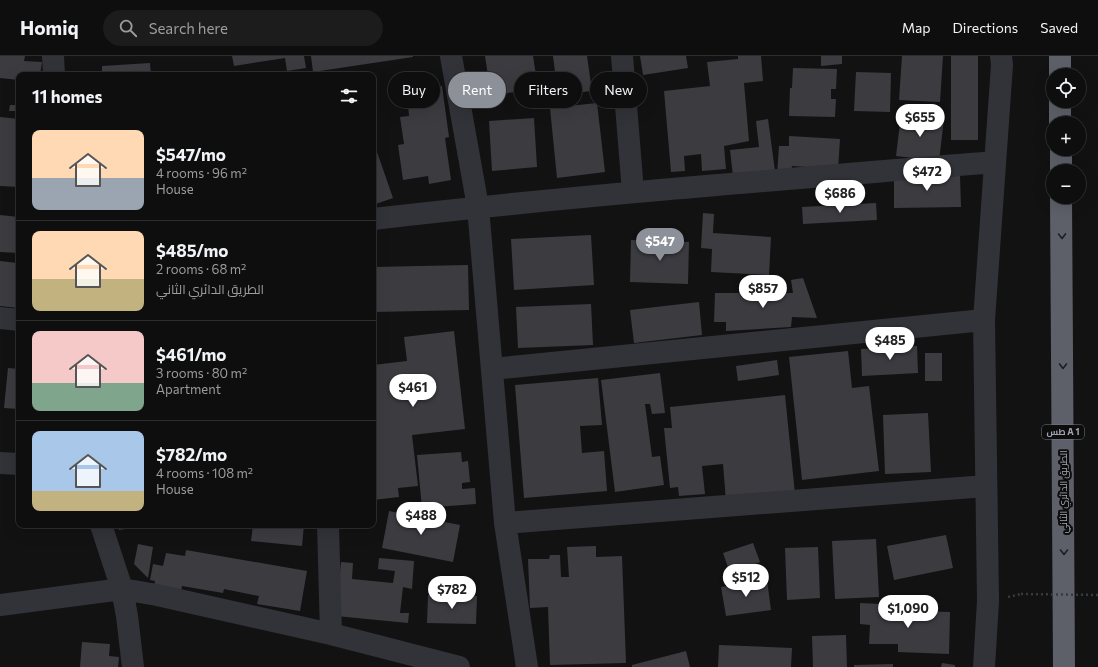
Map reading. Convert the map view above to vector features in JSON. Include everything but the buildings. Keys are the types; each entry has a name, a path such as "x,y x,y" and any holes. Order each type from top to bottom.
{"highway":[{"path":"1060,56 1060,68"},
{"name":"الطريق الدائري الثاني","path":"1061,204 1064,667"}],"street":[{"path":"53,56 54,72"},
{"path":"451,56 478,207 505,523 527,667"},
{"path":"622,56 633,192"},
{"path":"984,667 988,601 984,320 1002,65 1001,56"},
{"path":"376,219 633,192 995,162"},
{"path":"0,318 16,320"},
{"path":"492,369 984,320"},
{"path":"0,462 16,464"},
{"path":"505,523 986,486"},
{"path":"102,528 122,590 127,616 133,667"},
{"path":"328,528 331,634"},
{"path":"0,605 122,590 157,595 331,634 459,667"}],"path":[{"path":"1021,594 1098,595"}]}
